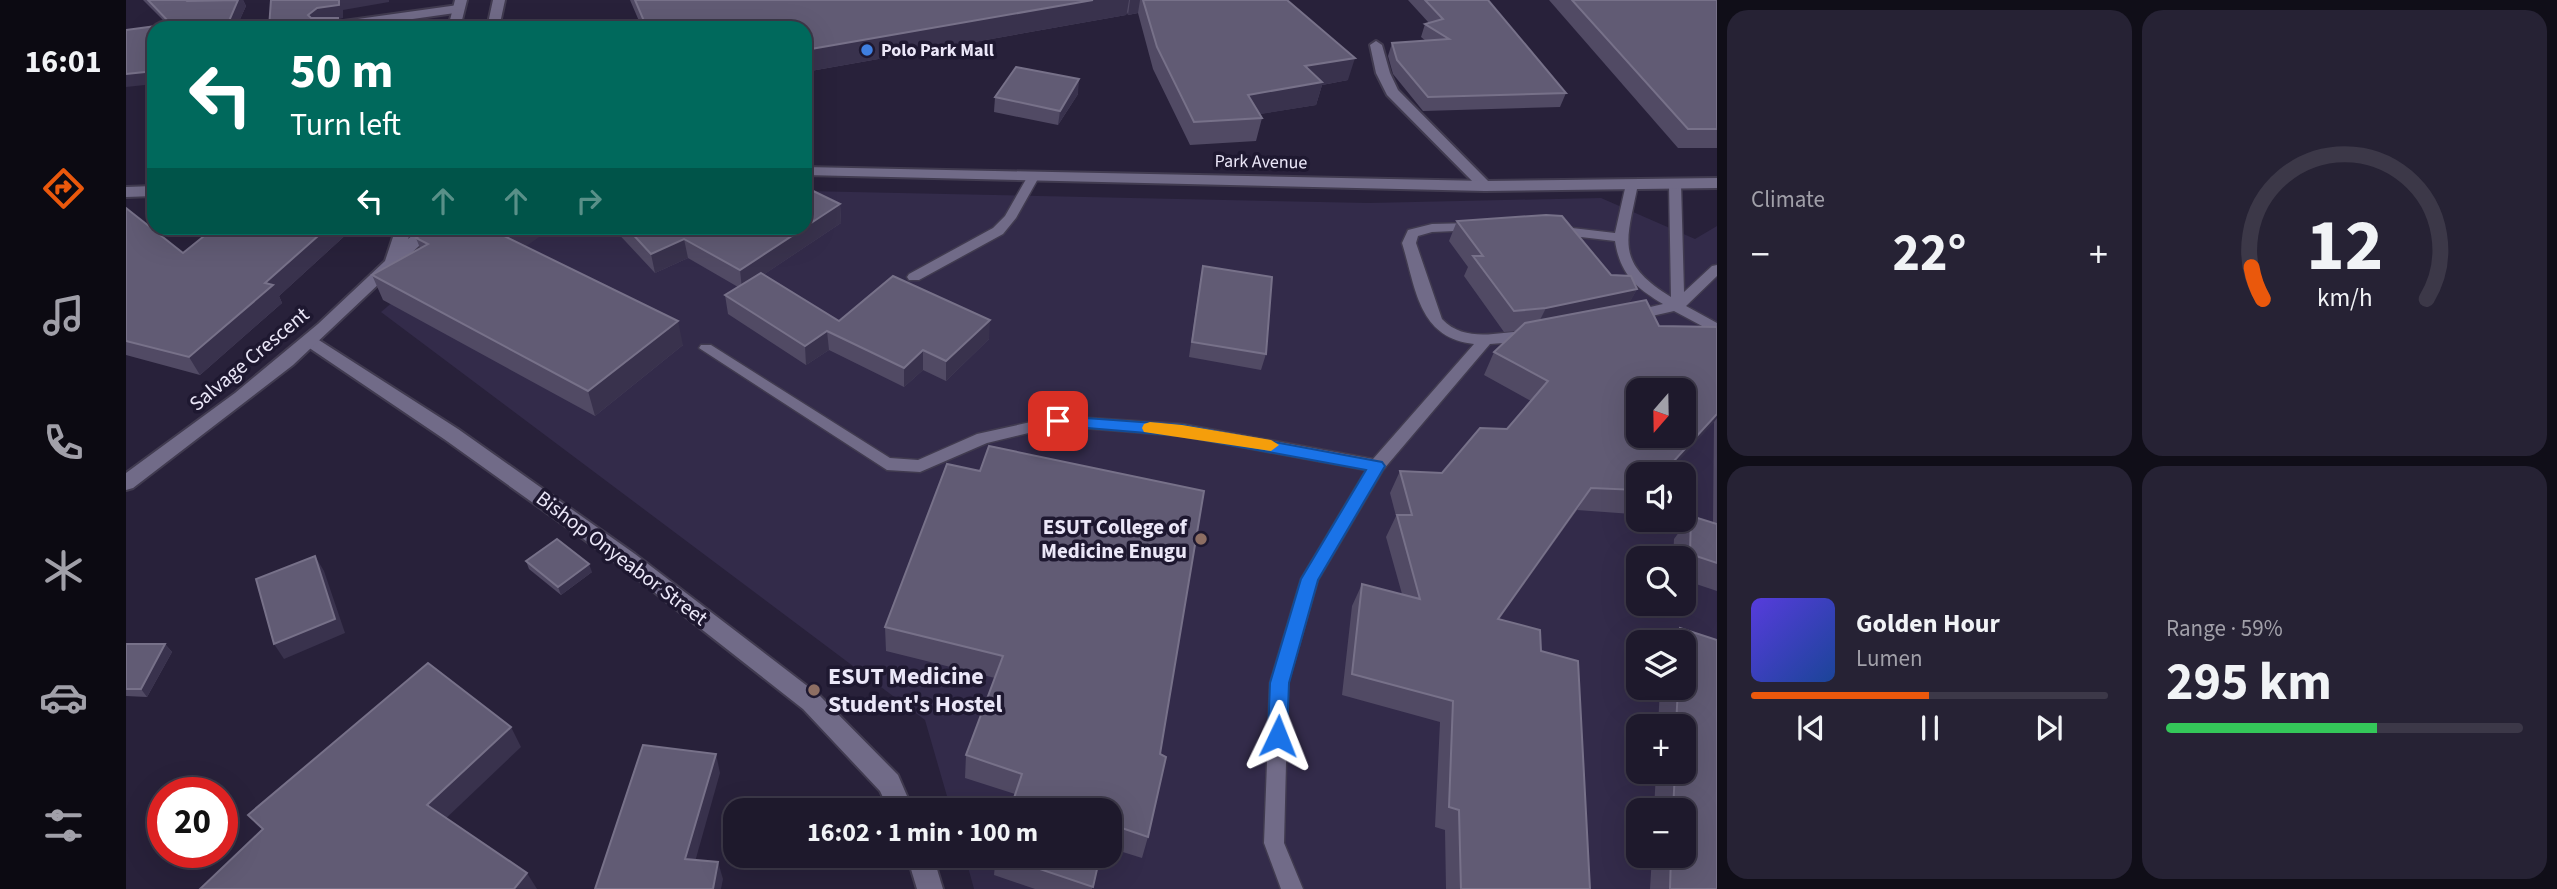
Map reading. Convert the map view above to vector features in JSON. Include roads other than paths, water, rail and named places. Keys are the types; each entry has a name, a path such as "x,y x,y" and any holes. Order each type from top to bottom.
{"street":[{"path":"495,21 499,0"},
{"path":"364,21 459,5"},
{"path":"1376,45 1383,73 1392,92 1485,186"},
{"name":"Park Avenue","path":"812,171 1485,186 1717,183"},
{"path":"126,192 147,191"},
{"path":"391,260 401,235"},
{"name":"Salvage Crescent","path":"126,483 238,401 311,341 391,260 421,235"},
{"name":"Bishop Onyeabor Street","path":"311,341 451,434 628,560 811,702 889,783 896,798"},
{"path":"924,868 930,889"}],"lane":[{"path":"914,277 998,231 1010,218 1033,177"},
{"path":"1632,184 1628,209 1621,223 1620,238 1631,272 1644,284 1717,329"},
{"path":"1675,184 1676,282 1679,305"},
{"path":"1482,227 1432,228 1413,233 1409,243 1437,323 1456,335 1483,342 1549,333"},
{"path":"1545,229 1620,238"},
{"path":"1614,319 1679,305 1717,270"},
{"path":"1292,889 1274,843 1279,683 1310,579 1377,466 1483,342"},
{"path":"706,348 887,464 920,466 983,438 1058,421 1182,430 1377,466"}],"place":[{"name":"Polo Park Mall","path":"867,50"},
{"name":"ESUT College of Medicine Enugu","path":"1201,539"},
{"name":"ESUT Medicine Student's Hostel","path":"814,690"}]}
